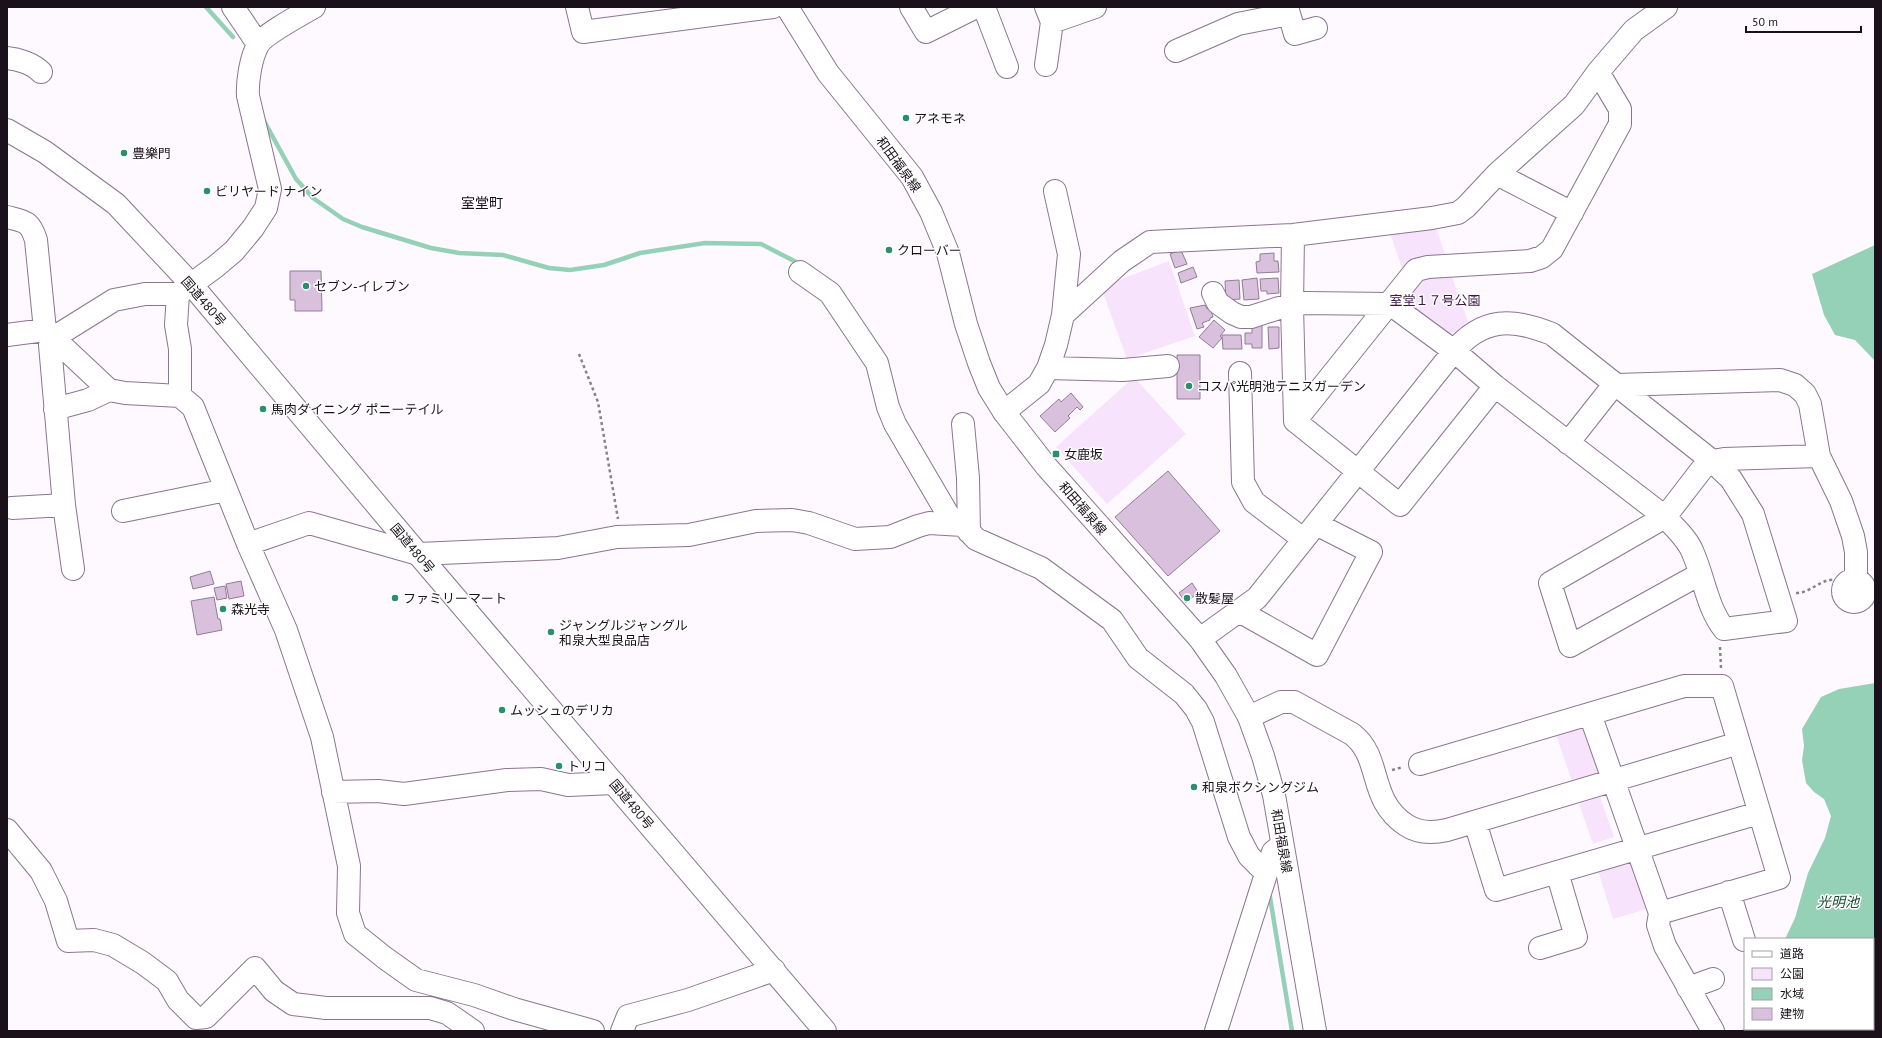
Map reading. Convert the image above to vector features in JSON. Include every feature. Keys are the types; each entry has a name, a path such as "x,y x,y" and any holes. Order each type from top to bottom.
{"main road":[{"path":"233,7 258,44"},
{"path":"7,335 49,334 114,300 184,289 215,267 234,251 253,228 266,208 270,189 248,96 247,80 258,44 282,26 314,7"},
{"path":"577,7 583,32 773,7"},
{"name":"和田福泉線","path":"787,7 828,73 912,177 931,212 948,253 966,324 979,363 989,388 1004,412 1046,466 1200,639 1226,676 1248,717 1263,756 1274,795 1315,1031"},
{"path":"911,7 926,32 976,7"},
{"path":"984,7 1007,68"},
{"path":"1046,65 1049,14 1095,7"},
{"path":"1063,315 1122,260 1150,242 1293,235 1432,218 1458,213 1466,207 1497,174 1574,105 1598,72 1634,30 1666,7"},
{"path":"1189,50 1236,16 1288,11 1295,34 1316,28"},
{"path":"7,58 36,67 41,72"},
{"path":"1295,421 1390,304 1409,276 1416,270 1428,267 1530,261 1542,257 1552,249 1620,124 1620,109 1598,72"},
{"name":"国道480号","path":"7,130 45,152 116,204 184,289 418,554 825,1031"},
{"path":"1497,174 1572,214"},
{"path":"1004,412 1039,384 1048,368 1056,346 1063,315 1069,254 1054,191"},
{"path":"7,217 24,221 32,227 36,240 49,334 64,505 73,569"},
{"path":"1293,235 1292,306 1295,421 1400,505 1495,386"},
{"path":"800,272 830,293 877,363 888,407 895,424 950,518 966,528 976,539 1041,568 1112,620 1138,658 1184,694 1196,709 1203,722 1240,837 1249,856 1266,873"},
{"path":"180,396 180,349 176,325 184,289"},
{"path":"1200,639 1257,598 1309,531 1454,351 1464,340 1477,331 1490,326 1515,323 1527,324 1552,334 1712,461 1730,479 1753,514 1786,621 1724,629 1716,619 1693,552 1683,537 1665,517 1495,386 1454,351 1390,304 1305,303 1279,308 1251,318 1241,317 1232,313 1218,303 1213,293"},
{"path":"49,334 109,390 125,393 180,396 193,406 248,544 286,630 322,737 349,866 348,913 355,934 416,980 474,995 514,1009 593,1031"},
{"path":"1048,368 1123,370 1168,366"},
{"path":"1240,373 1243,482 1254,502 1309,531 1371,552 1317,655 1240,611"},
{"path":"1568,443 1609,391 1617,385 1780,380 1795,385 1805,394 1810,404 1819,456 1848,518 1856,552 1851,582"},
{"path":"55,408 88,400 109,390"},
{"path":"963,424 968,478 966,528"},
{"path":"1700,574 1570,646 1550,583 1665,517 1702,469 1712,461 1724,459 1819,456"},
{"path":"122,511 226,490"},
{"path":"12,508 64,505"},
{"path":"248,544 309,523 418,554 558,548 621,538 689,535 756,522 792,520 809,523 855,539 878,539 890,537 929,523 966,528"},
{"path":"1420,764 1441,750 1518,727 1590,714 1684,686 1722,686 1779,878 1660,913"},
{"path":"1248,717 1281,702 1294,702 1358,739 1367,753 1386,807 1393,815 1409,827 1426,832 1440,832 1739,743"},
{"path":"1590,714 1660,913 1658,925 1665,946 1713,1031"},
{"path":"333,792 378,791 404,794 507,780 541,779 568,786 614,783"},
{"path":"1475,822 1496,890 1759,813"},
{"path":"7,830 41,871 56,901 68,941 94,940 114,945 143,962 167,981 178,1000 196,1018 206,1017 255,968 274,991 293,1004 326,1008 430,1008 447,1013 473,1031"},
{"path":"1216,1031 1273,852 1282,845"},
{"path":"1540,948 1578,944 1557,872"},
{"path":"1730,892 1746,930"},
{"path":"622,1031 628,1016 688,1000 774,970"},
{"path":"1688,988 1713,979"}],"path":[{"path":"579,354 598,402 621,538"},
{"path":"1790,592 1803,593 1825,580 1832,579 1851,582"},
{"path":"1722,686 1719,638 1724,629"},
{"path":"1374,775 1417,762 1420,764"}],"green space":[{"path":"1435,224 1446,258 1403,271 1390,233"},
{"path":"1169,261 1195,336 1127,359 1101,287"},
{"name":"室堂１７号公園","path":"1451,274 1468,322 1449,336 1403,304 1404,296 1421,278"},
{"path":"1134,377 1186,434 1107,504 1056,447"},
{"path":"1583,720 1601,776 1573,784 1554,729"},
{"path":"1600,797 1614,837 1593,844 1579,804"},
{"path":"1633,860 1650,908 1613,919 1597,867"}],"water":[{"path":"1875,245 1875,361 1855,340 1835,335 1824,315 1812,274"},
{"name":"光明池","path":"1875,683 1875,1031 1742,1031 1744,1028 1744,1030 1874,1030 1874,938 1785,938 1795,918 1808,873 1825,838 1831,816 1824,799 1814,792 1806,783 1802,760 1804,746 1802,729 1821,697 1839,689"}],"building":[{"path":"1181,250 1187,264 1175,268 1170,254"},
{"path":"1274,253 1274,261 1278,261 1279,272 1257,273 1256,262 1260,261 1260,254"},
{"path":"1193,267 1197,277 1181,283 1178,273"},
{"name":"セブン-イレブン","path":"290,271 321,271 322,311 295,311 295,300 290,300"},
{"path":"1257,278 1259,299 1244,300 1242,280"},
{"path":"1278,278 1279,293 1267,294 1267,291 1261,291 1260,279"},
{"path":"1239,280 1240,299 1226,300 1225,281"},
{"path":"1205,305 1207,309 1210,308 1213,317 1202,323 1204,327 1197,329 1190,308"},
{"path":"1214,320 1225,330 1220,336 1222,338 1213,348 1199,337"},
{"path":"1252,325 1262,325 1262,348 1252,348 1252,344 1245,344 1245,333 1252,333"},
{"path":"1268,327 1279,327 1279,348 1269,349"},
{"path":"1222,335 1241,335 1242,349 1223,349"},
{"name":"コスパ光明池テニスガーデン","path":"1177,355 1200,355 1200,399 1177,399 1177,372 1173,372 1177,365"},
{"path":"1071,393 1083,407 1080,410 1077,407 1068,416 1070,418 1055,432 1040,416 1059,399 1061,402"},
{"path":"1168,471 1220,531 1168,576 1115,517"},
{"path":"210,571 214,584 193,589 190,577"},
{"path":"241,581 244,596 229,599 226,584"},
{"name":"散髪屋","path":"1192,583 1198,592 1186,603 1179,593"},
{"path":"225,586 227,598 217,600 214,588"},
{"path":"214,597 218,619 220,619 222,630 197,635 191,601"}],"waterway":[{"path":"206,7 233,37"},
{"path":"263,119 296,179 313,198 343,219 362,227 431,248 459,253 503,255 549,268 570,270 604,265 640,253 705,243 761,244 802,265"},
{"path":"1269,891 1292,1031"}],"place":[{"name":"アネモネ","path":"906,118"},
{"name":"豊樂門","path":"124,153"},
{"name":"ビリヤード ナイン","path":"207,191"},
{"name":"クローバー","path":"889,250"},
{"name":"セブン-イレブン","path":"306,286"},
{"name":"コスパ光明池テニスガーデン","path":"1189,386"},
{"name":"馬肉ダイニング ポニーテイル","path":"263,409"},
{"name":"女鹿坂","path":"1056,454"},
{"name":"ファミリーマート","path":"395,598"},
{"name":"散髪屋","path":"1187,598"},
{"name":"森光寺","path":"223,609"},
{"name":"ジャングルジャングル 和泉大型良品店","path":"551,632"},
{"name":"ムッシュのデリカ","path":"502,710"},
{"name":"トリコ","path":"559,766"},
{"name":"和泉ボクシングジム","path":"1194,787"}],"district":[{"name":"室堂町","path":"482,203"}]}
